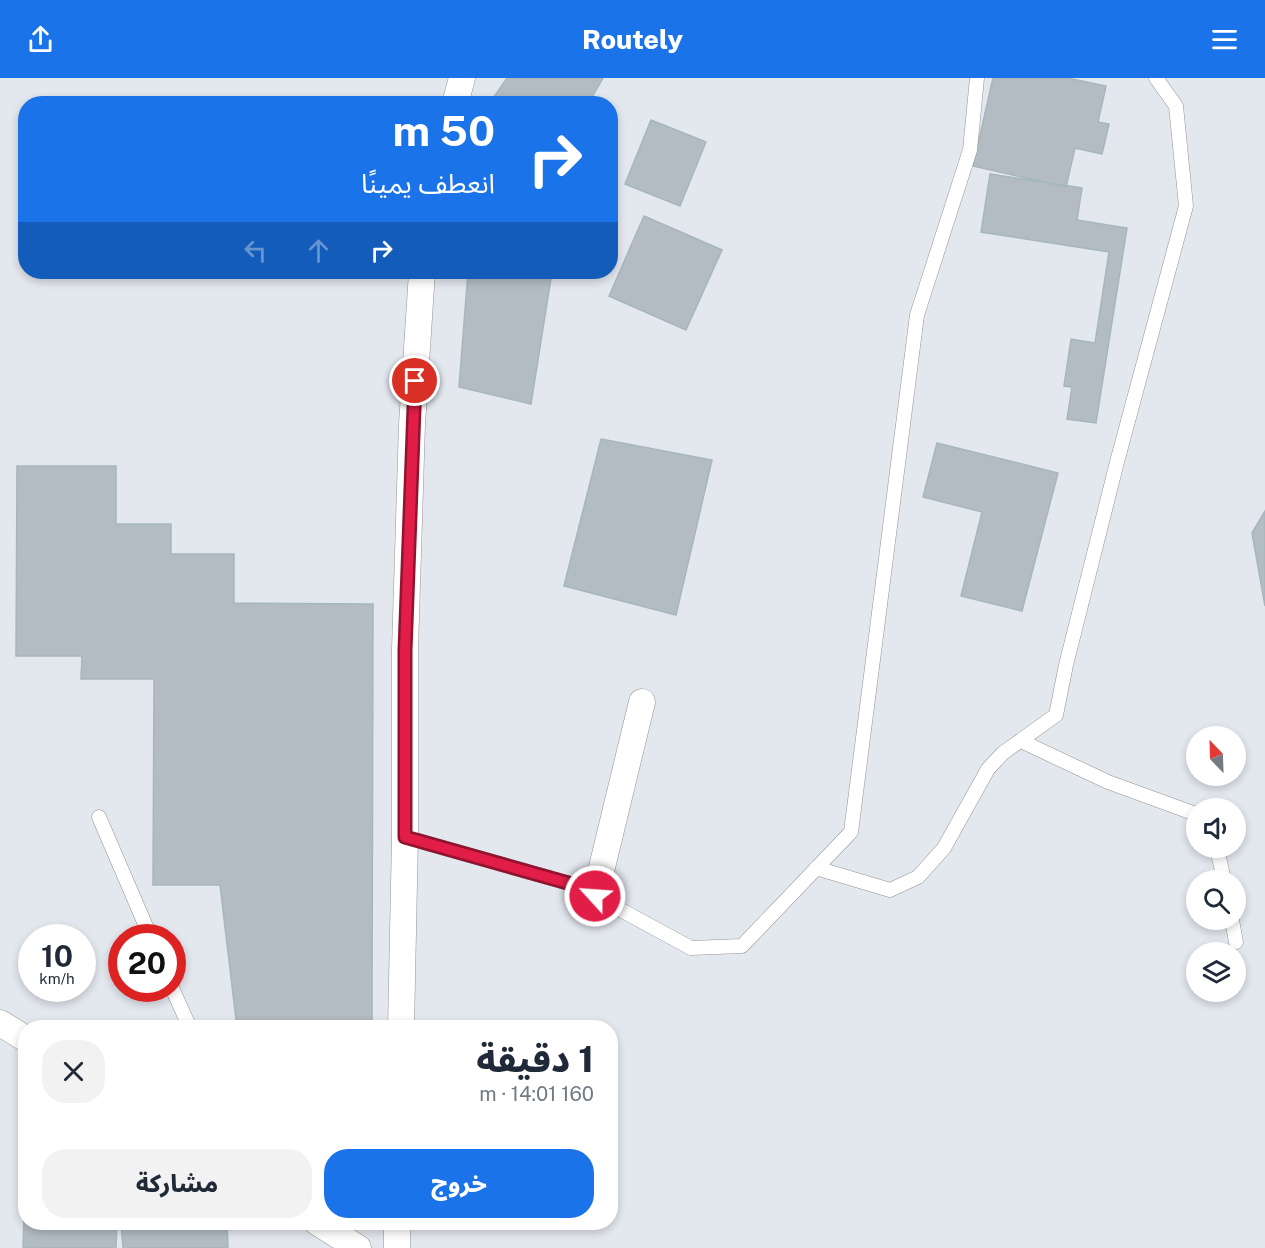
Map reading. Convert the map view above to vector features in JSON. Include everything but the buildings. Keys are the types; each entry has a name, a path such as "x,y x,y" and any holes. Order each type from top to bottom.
{"street":[{"path":"457,96 462,78"},
{"path":"401,1020 405,837 405,650 412,424 422,279"},
{"path":"595,896 642,702"},
{"path":"0,1023 18,1034"},
{"path":"330,1230 358,1248"},
{"path":"397,1230 397,1248"}],"lane":[{"path":"405,837 575,885 691,948 742,946 850,832 917,315 970,150 977,78"},
{"path":"816,868 890,890 918,877 944,848 988,769 1003,753 1056,715 1066,665 1117,462 1186,206 1176,106 1156,78"},
{"path":"1021,741 1108,782 1186,810"},
{"path":"99,817 145,924"},
{"path":"1234,930 1236,942"},
{"path":"178,1002 186,1020"}],"route":[{"path":"415,381 405,650 405,837 575,885 595,896"}]}
